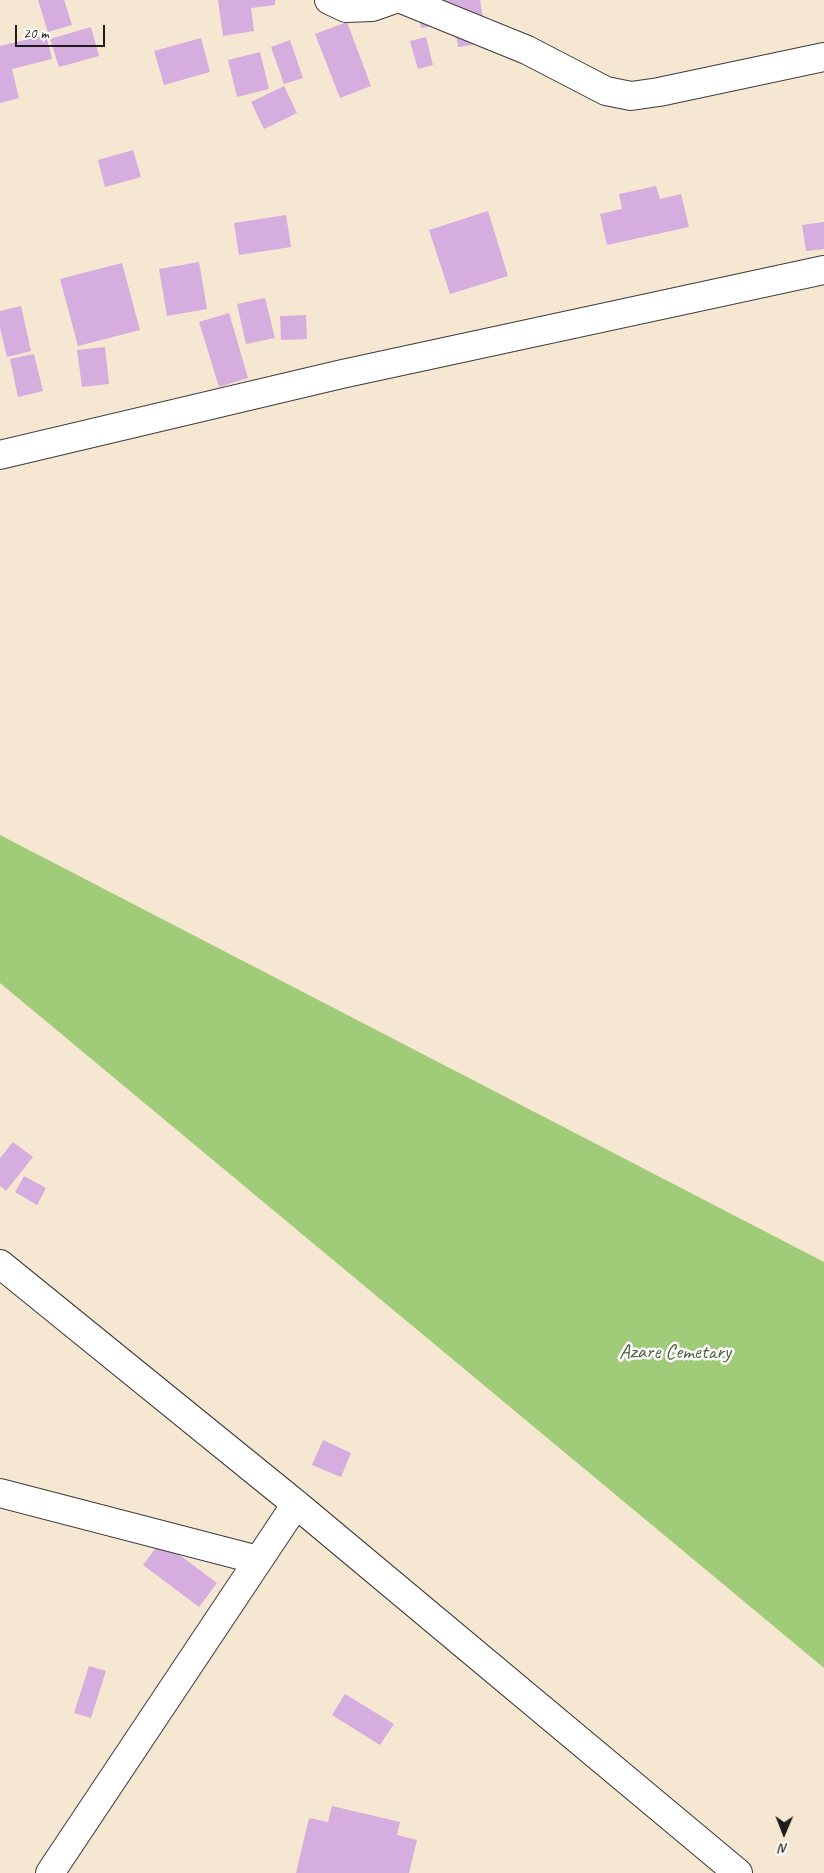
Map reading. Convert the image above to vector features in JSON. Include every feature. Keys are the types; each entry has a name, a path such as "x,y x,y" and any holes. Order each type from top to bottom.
{"street":[{"path":"330,0 346,8 372,7 392,0"},
{"path":"404,0 528,50 606,91 631,96 659,92 824,57"},
{"path":"0,455 342,374 824,270"},
{"path":"0,1264 296,1504 738,1873"},
{"path":"0,1492 258,1560"},
{"path":"50,1873 296,1504"}],"green space":[{"name":"Azare Cemetary","path":"0,835 824,1262 824,1668 0,983"}],"building":[{"path":"38,0 64,0 72,25 48,32"},
{"path":"218,0 275,0 275,5 251,8 254,31 223,36"},
{"path":"417,0 480,0 487,43 458,47 454,23 421,28"},
{"path":"347,22 371,86 340,98 315,34"},
{"path":"91,27 99,56 59,67 50,39"},
{"path":"46,35 52,59 12,69 19,98 0,103 0,46"},
{"path":"426,37 433,65 418,69 410,41"},
{"path":"201,38 210,72 164,85 154,51"},
{"path":"290,40 303,78 284,84 271,47"},
{"path":"260,52 269,89 237,97 228,60"},
{"path":"284,86 297,113 264,129 251,102"},
{"path":"133,150 141,177 105,187 98,160"},
{"path":"656,186 660,199 681,194 689,227 607,245 600,214 622,209 619,194"},
{"path":"488,211 508,276 450,294 429,230"},
{"path":"286,215 291,247 239,255 234,223"},
{"path":"824,222 824,249 806,251 802,225"},
{"path":"199,262 207,309 167,316 159,269"},
{"path":"122,263 140,330 78,346 60,279"},
{"path":"265,298 275,338 246,344 237,304"},
{"path":"21,306 31,351 7,357 0,328 0,311"},
{"path":"229,313 248,378 219,387 199,322"},
{"path":"306,315 307,339 281,340 280,316"},
{"path":"105,347 109,384 82,387 77,350"},
{"path":"34,354 43,391 18,397 10,359"},
{"path":"13,1142 33,1157 6,1191 0,1186 0,1158"},
{"path":"24,1176 46,1188 37,1205 15,1192"},
{"path":"323,1440 351,1453 341,1477 312,1465"},
{"path":"161,1541 217,1583 199,1607 143,1565"},
{"path":"89,1666 106,1671 91,1718 74,1713"},
{"path":"345,1694 394,1724 380,1745 332,1715"},
{"path":"332,1806 400,1822 397,1835 417,1840 409,1873 296,1873 309,1818 328,1822"}]}
